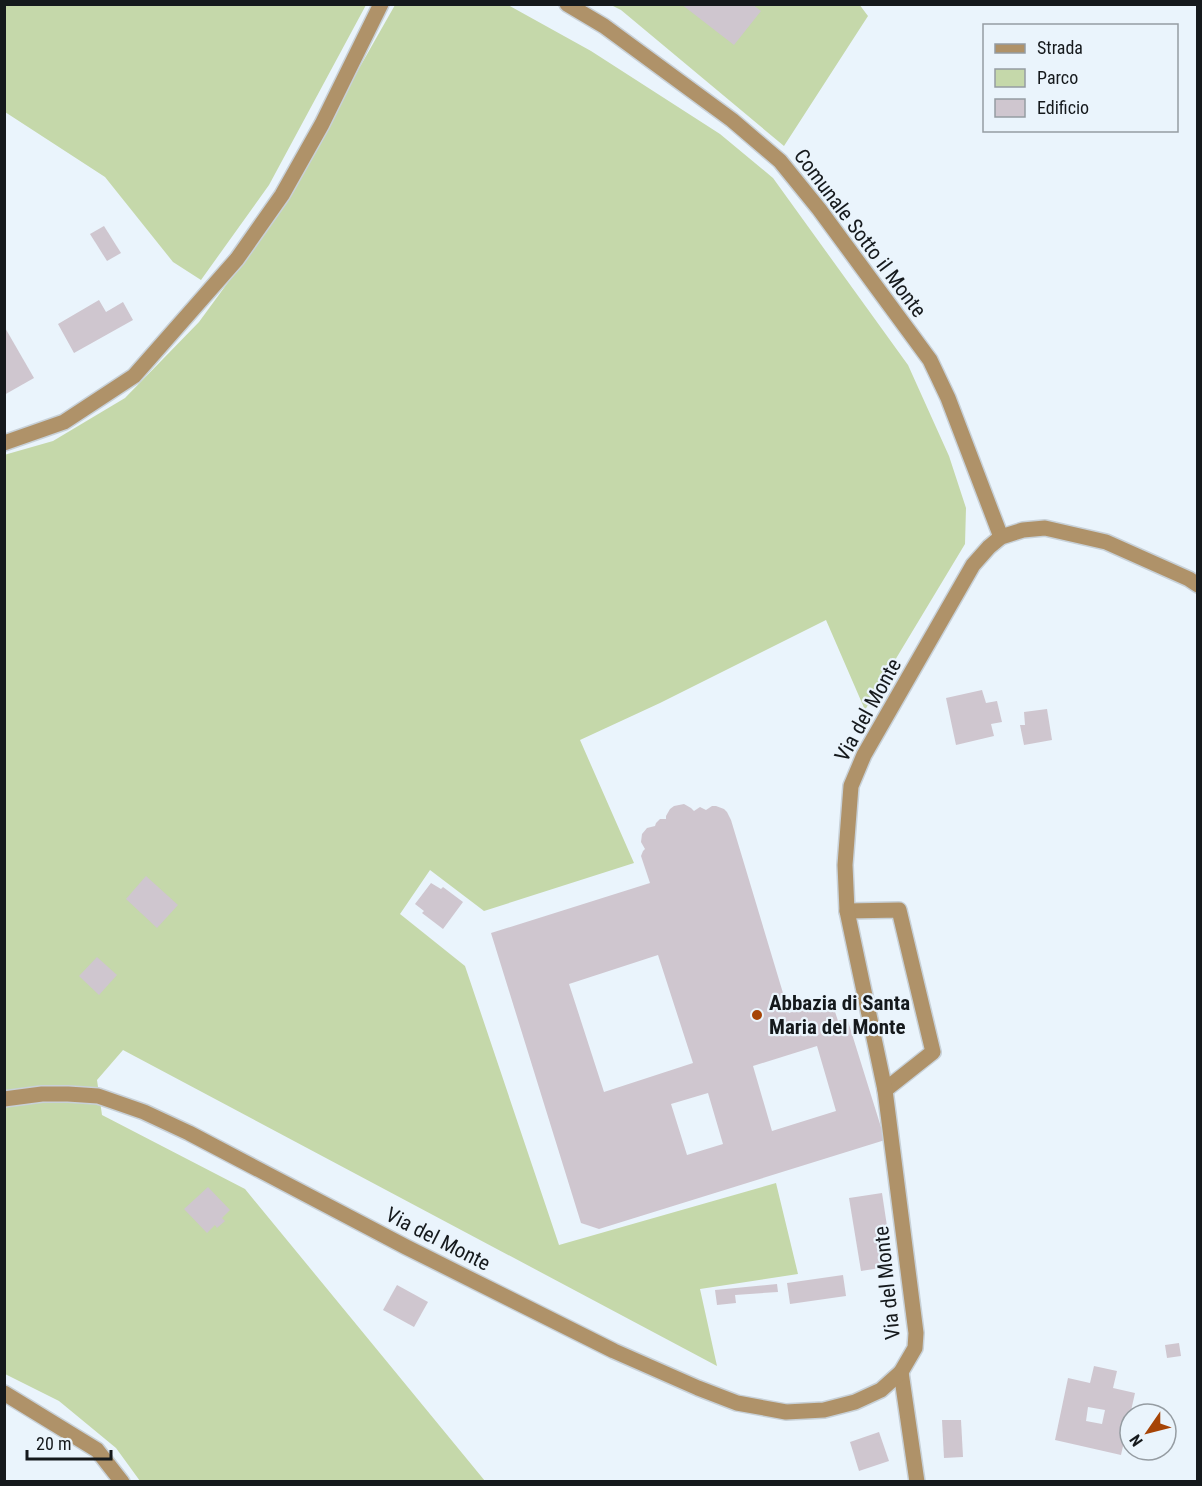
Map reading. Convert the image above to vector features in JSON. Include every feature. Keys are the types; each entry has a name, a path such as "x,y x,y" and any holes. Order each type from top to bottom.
{"street":[{"path":"4,443 64,422 134,376 237,259 282,195 322,124 381,4"},
{"name":"Comunale Sotto il Monte","path":"567,4 604,26 732,120 780,161 819,209 930,360 948,398 1002,537"},
{"name":"Via del Monte","path":"4,1099 42,1094 98,1096 144,1112 614,1351 737,1403 786,1412 824,1410 855,1402 882,1389 900,1372 915,1348 916,1333 885,1090 847,911 845,865 850,786 864,755 973,565 989,547 1002,537 1023,530 1045,528 1106,542 1189,579 1197,585"},
{"path":"847,911 899,910 933,1052 885,1090"},
{"path":"900,1372 917,1482"},
{"path":"4,1393 97,1450 122,1482"}],"green space":[{"path":"859,4 868,16 784,146 621,10 611,5"},
{"path":"4,5 366,5 269,185 201,280 173,262 105,177 5,112"},
{"path":"395,5 508,5 591,51 720,134 773,178 908,365 949,456 966,508 965,544 865,710 826,620 660,703 580,740 634,863 484,911 430,870 400,914 465,966 559,1245 776,1183 798,1274 700,1289 717,1366 123,1050 97,1080 102,1115 245,1189 485,1481 140,1481 116,1448 59,1401 5,1374 4,455 53,441 125,398 199,322 270,225"}],"building":[{"path":"681,4 752,4 761,11 734,45"},
{"path":"104,226 121,253 107,261 90,234"},
{"path":"99,300 106,312 123,302 133,320 74,353 58,324"},
{"path":"4,326 34,378 4,395"},
{"path":"982,690 986,703 997,701 1002,722 991,724 994,736 956,745 946,698"},
{"path":"1047,709 1052,740 1024,745 1020,725 1025,725 1024,712"},
{"name":"Abbazia di Santa Maria del Monte","path":"684,804 694,811 700,807 706,810 716,806 727,812 789,1013 831,999 838,1021 847,1018 885,1140 599,1229 581,1223 491,933 650,883 641,856 645,849 641,842 642,834 647,828 655,826 660,819 666,819 670,809","holes":["658,955 693,1063 604,1092 569,984","817,1046 836,1111 772,1131 753,1066","708,1093 723,1144 687,1155 671,1104"]},
{"path":"146,876 178,905 157,928 126,899"},
{"path":"431,883 441,889 443,887 463,902 443,929 422,913 424,911 415,904"},
{"path":"97,957 117,975 99,995 79,976"},
{"path":"208,1187 230,1210 222,1218 225,1221 217,1228 215,1225 207,1233 184,1209"},
{"path":"882,1193 893,1266 861,1271 849,1198"},
{"path":"843,1275 846,1296 790,1304 787,1283"},
{"path":"777,1284 778,1292 735,1295 736,1303 717,1305 715,1290"},
{"path":"397,1285 428,1302 414,1327 383,1310"},
{"path":"1179,1343 1181,1356 1167,1358 1165,1345"},
{"path":"1094,1366 1117,1371 1113,1388 1135,1393 1133,1402 1118,1402 1118,1454 1055,1440 1068,1378 1090,1383","holes":["1088,1407 1105,1410 1102,1424 1086,1421"]},
{"path":"942,1420 961,1420 963,1457 944,1458"},
{"path":"879,1432 889,1461 859,1471 850,1442"}],"place":[{"name":"Abbazia di Santa Maria del Monte","path":"757,1015"}]}
